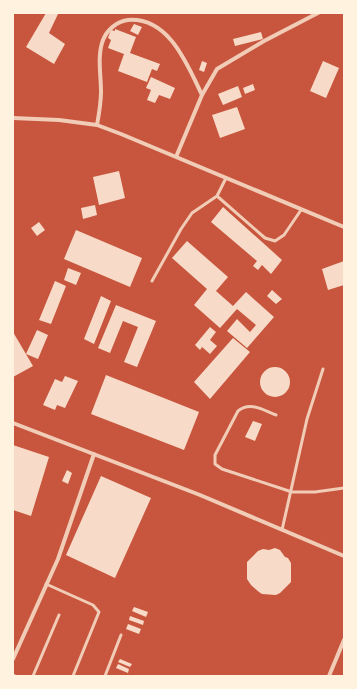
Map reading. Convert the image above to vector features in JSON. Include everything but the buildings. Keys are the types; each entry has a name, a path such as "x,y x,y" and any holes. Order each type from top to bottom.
{"street":[{"path":"176,157 202,95 217,69 264,41 318,13"},
{"path":"96,125 100,106 100,60 103,41 108,32 124,20 144,21 162,31 175,45 184,58 202,95"},
{"path":"13,118 59,120 96,125 344,227"},
{"path":"13,423 200,495 344,556"},
{"path":"13,659 58,559 94,454"},
{"path":"329,676 344,640"}],"lane":[{"path":"152,281 181,229 192,213 217,196 226,178"},
{"path":"217,196 265,238 274,241 284,235 301,210"},
{"path":"282,530 292,492 307,419 323,369"},
{"path":"276,415 249,405 238,411 215,456 215,464 222,469 292,492 314,492 344,488"},
{"path":"46,584 93,605 99,612 73,676"},
{"path":"33,676 59,615"},
{"path":"105,676 121,635"}]}
